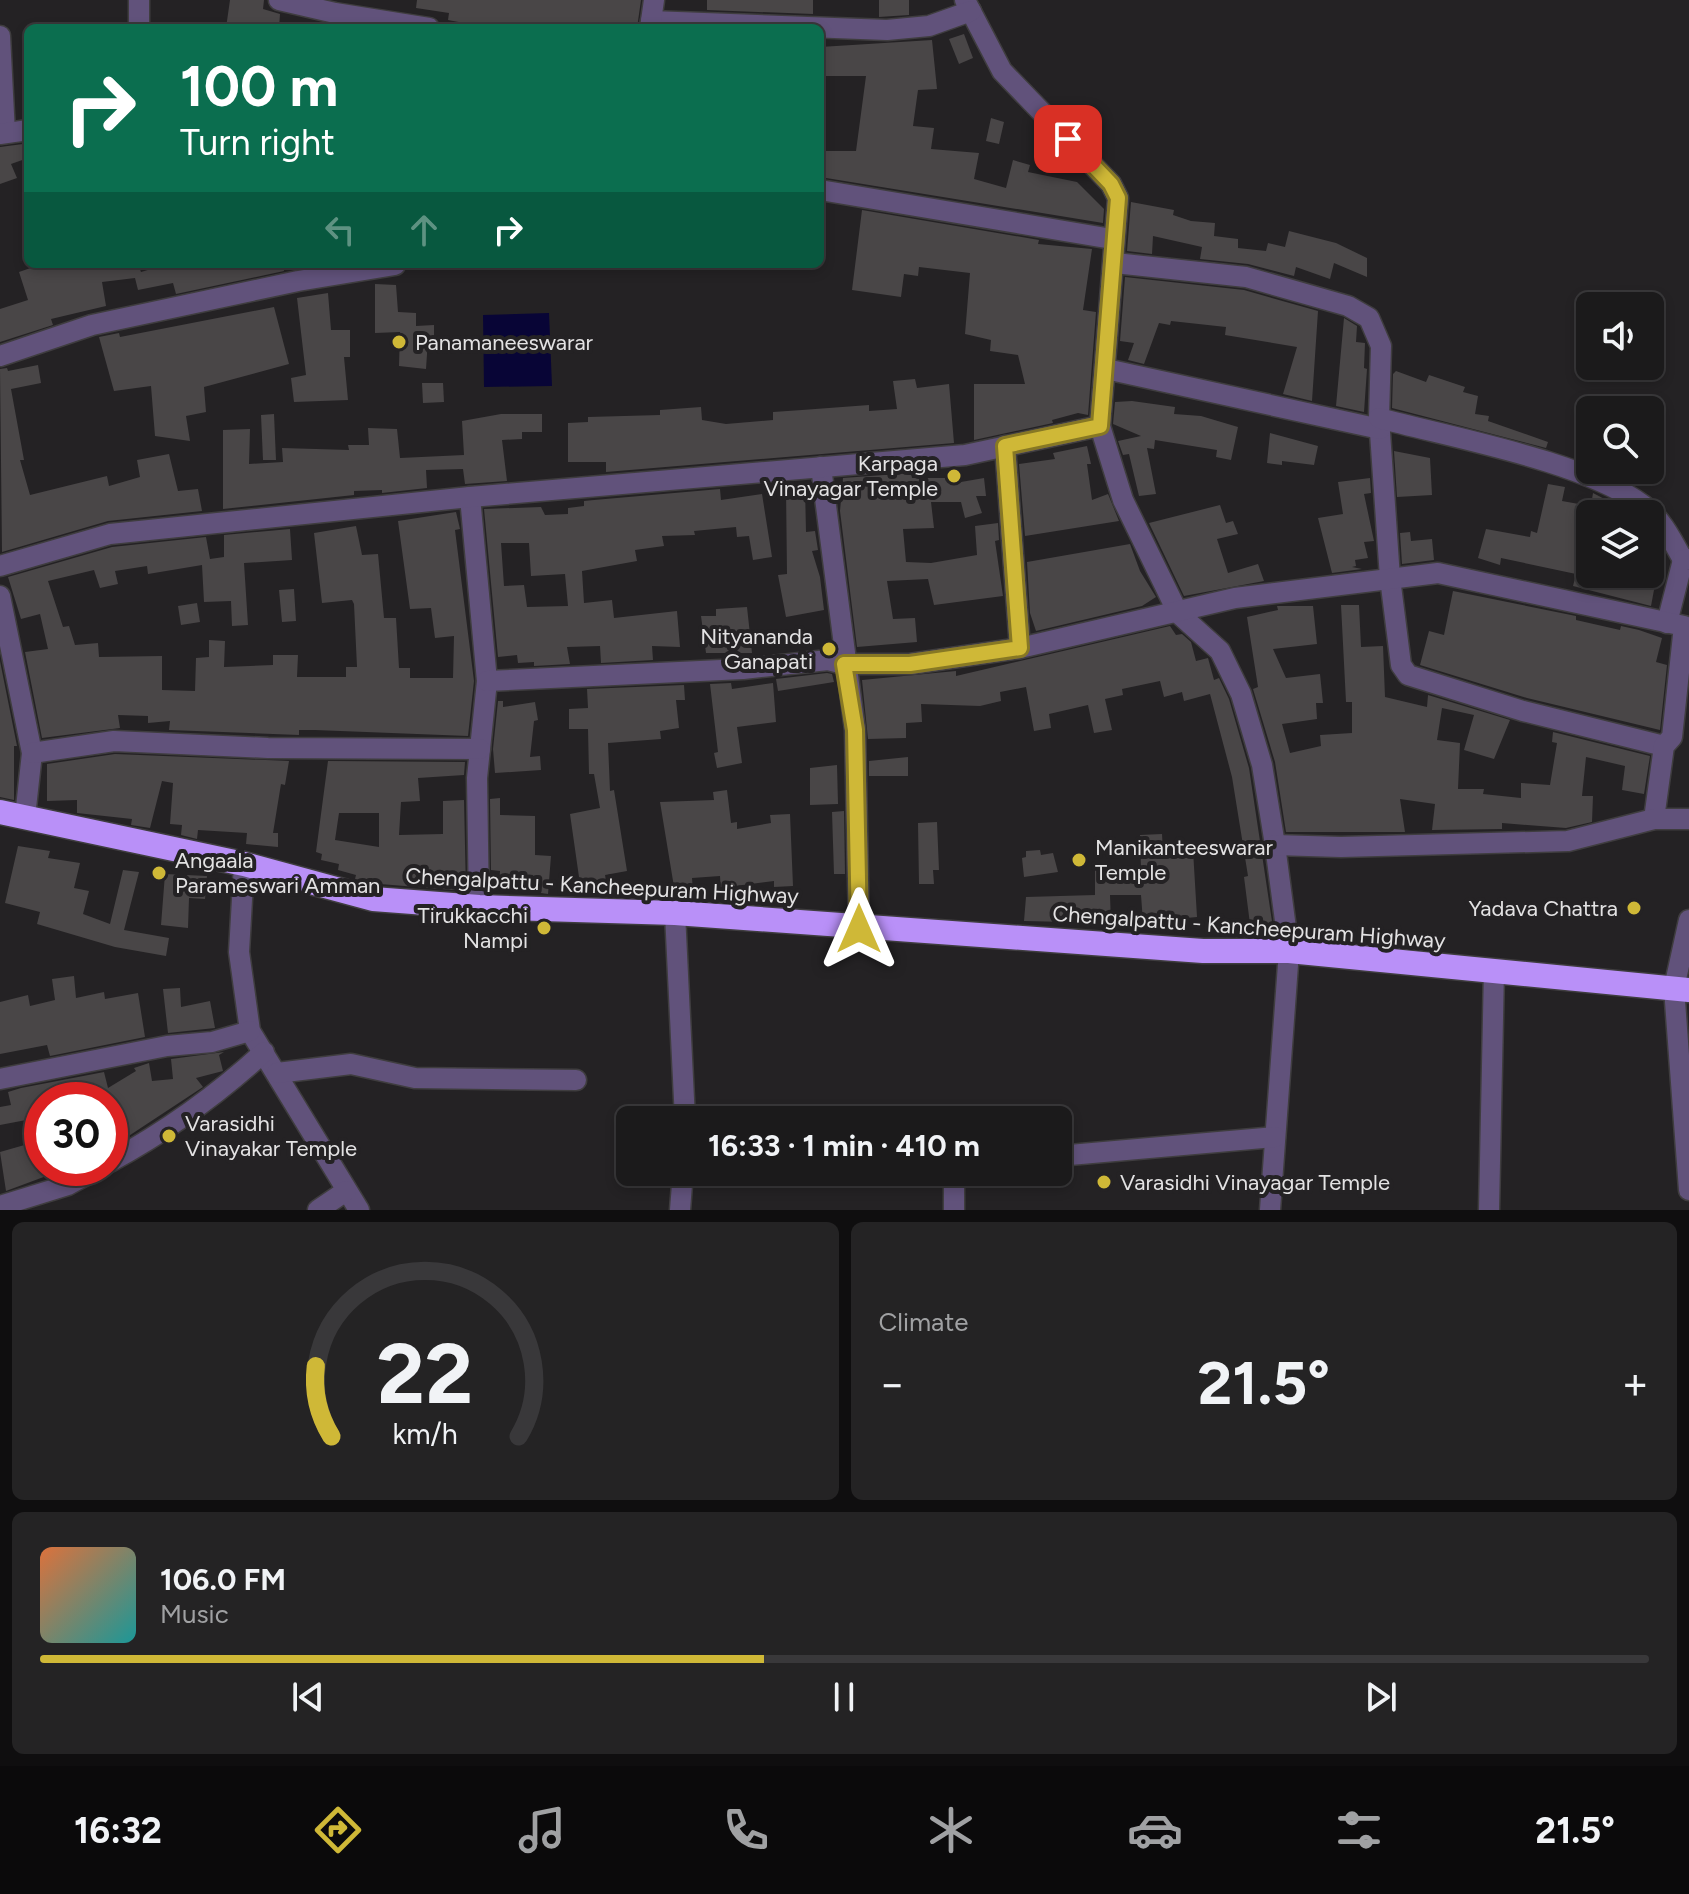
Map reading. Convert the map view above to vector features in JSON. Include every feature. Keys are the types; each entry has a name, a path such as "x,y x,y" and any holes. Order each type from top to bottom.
{"highway":[{"name":"Chengalpattu - Kancheepuram Highway","path":"0,812 244,864 373,899 479,907 675,913 859,929 1203,951 1289,951 1682,989"}],"street":[{"path":"139,0 139,24"},
{"path":"279,0 335,14 402,24"},
{"path":"651,24 654,0"},
{"path":"824,29 887,30 929,26 968,6 1002,71 1111,184 1118,198 1112,239 1115,263 1100,426 1123,500 1178,613 1220,651 1241,694 1262,765 1275,845 1289,951 1270,1210"},
{"path":"0,36 3,134 24,131"},
{"path":"824,191 1112,239"},
{"path":"1115,263 1246,277 1348,306 1369,318 1381,346 1380,424 1390,578 1401,665 1408,675 1523,711 1664,746"},
{"path":"0,356 92,325 299,272 354,268"},
{"path":"1106,369 1380,424 1562,467 1603,483 1643,505 1662,523 1686,559 1672,737 1664,746 1654,819"},
{"path":"0,566 110,534 470,497 965,455 1100,426"},
{"path":"1005,446 1020,648"},
{"path":"821,467 844,664 855,730 859,929"},
{"path":"470,497 487,681 480,749 479,907"},
{"path":"487,681 743,669 828,660 844,664 910,664 1020,648 1235,598 1438,573 1680,625"},
{"path":"0,596 32,753 25,817"},
{"path":"32,753 114,741 268,748 480,749"},
{"path":"1275,845 1341,847 1568,841 1654,819 1689,819"},
{"path":"244,864 239,952 250,1031 359,1210"},
{"path":"675,913 684,1106"},
{"path":"1689,920 1682,989 1689,1190"},
{"path":"1489,1210 1494,970"},
{"path":"0,1079 167,1046 212,1042 250,1031"},
{"path":"128,1152 162,1134 222,1090 264,1052"},
{"path":"277,1073 351,1064 415,1078 576,1080"},
{"path":"1072,1155 1275,1137"},
{"path":"0,1206 65,1186"},
{"path":"680,1210 682,1186"},
{"path":"954,1186 954,1210"},
{"path":"318,1210 346,1191"}],"shaded area":[{"path":"549,313 552,386 484,387 483,315"}],"building":[{"path":"230,0 264,0 263,9 280,14 279,24 227,24"},
{"path":"417,0 641,0 638,24 469,24 448,20 449,13 416,8"},
{"path":"707,0 813,0 813,14 707,10"},
{"path":"879,0 909,0 909,15 879,17"},
{"path":"964,34 973,58 959,64 949,39"},
{"path":"932,40 937,89 918,90 913,126 934,128 931,149 979,153 974,179 1006,188 1013,160 1030,165 1028,172 1077,182 1104,209 1103,223 824,178 824,151 856,151 866,76 824,76 824,47"},
{"path":"991,118 1004,122 999,144 986,141"},
{"path":"23,144 24,147 24,159 11,164 17,178 0,184 0,147"},
{"path":"1131,202 1174,210 1173,215 1191,221 1215,223 1214,236 1238,239 1238,248 1266,251 1268,243 1285,247 1289,231 1336,243 1367,258 1367,277 1334,263 1330,279 1296,267 1294,276 1248,264 1200,259 1202,247 1153,236 1152,254 1127,251"},
{"path":"862,210 1039,240 1038,244 1092,249 1083,310 1096,312 1088,415 1078,413 1052,420 1053,423 974,440 974,384 1025,384 1018,355 990,351 991,340 965,334 970,273 919,267 918,276 904,274 901,297 852,290"},
{"path":"30,268 140,268 141,272 154,268 284,268 284,271 176,294 173,283 138,290 135,278 102,282 106,306 51,319 53,325 0,342 0,309 28,300 19,272"},
{"path":"1125,277 1244,290 1318,311 1312,401 1283,394 1297,347 1225,335 1226,327 1171,321 1170,325 1159,323 1144,364 1128,360 1134,343 1120,341"},
{"path":"375,284 396,285 398,312 416,313 416,326 434,325 434,339 428,339 426,369 399,366 400,332 375,333"},
{"path":"328,293 331,330 350,330 350,357 344,357 348,400 294,402 291,378 306,375 297,298"},
{"path":"274,307 289,364 204,387 206,412 186,416 190,441 155,436 151,386 114,391 99,337 119,333 120,337"},
{"path":"1344,318 1357,326 1356,342 1365,343 1364,412 1336,406"},
{"path":"38,365 41,383 11,389 24,460 20,460 30,495 107,476 109,486 140,477 137,460 169,454 178,491 198,489 202,511 108,521 2,552 0,369 7,368 8,371"},
{"path":"1396,371 1426,382 1429,375 1465,387 1463,392 1478,396 1475,414 1489,416 1488,421 1548,442 1546,448 1392,408 1393,374"},
{"path":"915,379 917,388 949,384 954,443 606,472 606,462 568,462 568,423 588,422 588,417 660,415 660,410 701,407 702,420 726,424 773,420 773,412 869,405 869,411 897,409 893,381"},
{"path":"422,383 443,383 444,402 423,403"},
{"path":"1132,401 1175,407 1174,414 1201,416 1238,427 1231,460 1216,457 1217,450 1155,440 1154,449 1147,448 1156,494 1139,496 1129,454 1123,455 1118,441 1141,436 1113,424 1115,402"},
{"path":"274,414 276,460 263,460 261,415"},
{"path":"501,414 542,414 542,432 522,432 522,439 502,440 507,481 465,484 463,469 426,470 427,488 382,493 382,490 354,491 354,495 223,509 223,430 250,429 249,464 283,462 282,448 349,450 348,445 369,445 368,428 397,429 400,458 464,455 462,421"},
{"path":"1270,433 1318,446 1314,465 1282,461 1282,465 1267,463"},
{"path":"1087,446 1092,500 1108,494 1119,521 1025,536 1019,464 1055,459 1053,453"},
{"path":"1394,451 1430,458 1432,495 1397,497"},
{"path":"911,473 912,478 961,478 961,482 984,478 986,496 976,496 982,513 965,518 961,502 931,502 934,528 903,529 906,562 931,563 977,555 975,526 998,523 999,540 995,541 1003,596 934,605 928,579 887,581 893,619 915,618 917,642 857,647 840,511 843,478"},
{"path":"1370,478 1371,493 1364,494 1374,541 1364,542 1368,558 1355,560 1356,566 1352,567 1362,569 1332,573 1318,518 1343,514 1338,482"},
{"path":"1548,484 1565,487 1562,501 1576,504 1576,574 1501,558 1500,565 1478,558 1486,529 1530,537 1531,531 1537,533"},
{"path":"805,487 806,532 815,531 818,550 812,551 820,577 824,610 786,617 778,575 787,574 786,488"},
{"path":"720,489 721,500 762,494 772,557 753,560 749,536 737,537 736,527 694,531 695,535 662,536 664,546 635,550 637,561 582,571 584,603 612,600 614,618 677,611 680,647 652,646 653,660 601,663 600,646 567,647 570,664 534,666 534,662 518,663 517,655 498,657 484,509 541,507 545,515 568,514 568,508 584,506 584,501","holes":["501,543 529,543 531,576 565,574 568,606 527,607 524,585 504,586"]},
{"path":"1593,493 1606,500 1592,500"},
{"path":"1220,505 1226,523 1233,521 1238,534 1217,539 1228,573 1258,564 1264,581 1184,596 1149,523"},
{"path":"456,512 460,529 455,530 474,681 468,736 315,730 299,730 299,735 169,730 170,721 148,723 148,716 118,715 120,728 42,738 25,652 48,649 40,614 21,619 8,577 112,547 206,537 210,559 224,557 224,535 290,529 292,560 244,563 248,625 232,626 231,601 204,602 202,565 148,574 147,566 115,571 118,584 100,588 94,570 48,581 63,627 69,626 75,645 98,643 99,657 162,656 162,690 195,691 196,658 209,657 209,640 225,641 224,667 273,665 273,655 298,655 297,677 346,677 346,667 357,667 354,604 352,600 322,603 314,533 356,526 362,555 378,554 384,618 396,618 399,668 410,668 410,678 453,678 454,636 435,638 431,608 410,609 398,521"},
{"path":"1410,532 1411,541 1432,539 1434,560 1402,564 1400,533"},
{"path":"1130,544 1140,571 1156,597 1142,606 1036,631 1030,613 1027,562"},
{"path":"1581,588 1654,588 1651,606"},
{"path":"294,589 296,621 282,622 279,590"},
{"path":"1453,591 1576,616 1576,620 1620,630 1621,626 1639,630 1662,638 1656,662 1667,665 1660,730 1527,698 1420,665 1429,631 1444,635"},
{"path":"197,603 200,622 181,625 178,606"},
{"path":"1341,605 1359,605 1361,647 1383,646 1385,697 1427,707 1428,695 1510,720 1494,759 1464,750 1474,715 1442,708 1437,740 1460,743 1458,789 1484,789 1483,794 1521,798 1521,783 1550,785 1557,743 1552,742 1553,732 1650,756 1644,794 1622,790 1625,766 1586,757 1582,796 1593,796 1592,822 1566,828 1502,823 1502,829 1432,830 1435,804 1400,799 1405,832 1286,832 1275,762 1253,689 1258,687 1247,617 1278,610 1277,606 1313,606 1317,644 1273,649 1286,678 1320,674 1323,703 1316,703 1317,719 1282,724 1290,753 1321,746 1320,735 1352,733 1352,702 1346,702"},
{"path":"747,607 752,653 706,653 701,616 716,616 716,609"},
{"path":"1170,626 1176,635 1182,634 1191,642 1196,661 1208,658 1214,680 1219,678 1229,699 1249,768 1273,928 1251,932 1244,877 1248,876 1232,777 1210,694 1184,701 1182,692 1164,697 1160,681 1122,689 1123,695 1105,699 1112,730 1094,733 1088,705 1049,714 1051,728 1034,731 1026,687 1000,692 1001,701 980,706 921,704 922,722 906,723 906,738 868,739 862,680 956,671 956,676"},
{"path":"0,661 17,746 14,746 14,800 0,797"},
{"path":"832,674 834,682 778,691 776,679"},
{"path":"731,683 732,689 773,683 776,722 737,727 742,763 717,768 710,684"},
{"path":"684,685 685,700 676,700 679,728 660,731 661,739 608,743 610,791 614,790 627,871 605,875 606,881 580,884 570,814 600,808 594,774 589,774 588,729 569,729 569,709 588,708 587,689"},
{"path":"498,701 503,701 503,707 535,702 538,720 534,721 530,757 540,756 541,770 495,773 493,749"},
{"path":"115,754 289,761 285,785 281,784 273,833 278,833 278,847 246,844 247,833 198,830 197,839 181,835 182,825 170,824 173,783 162,781 150,828 131,825 132,819 77,813 77,800 47,801 47,764"},
{"path":"908,757 908,776 869,776 869,761"},
{"path":"328,761 465,762 464,775 418,778 420,801 401,802 399,835 443,834 443,801 464,800 466,891 355,879 356,875 338,870 339,864 321,860 322,854 316,852","holes":["339,813 379,813 379,847 335,840"]},
{"path":"837,765 838,804 810,805 810,768"},
{"path":"727,790 731,823 737,822 737,829 771,823 770,815 790,814 793,886 774,887 774,881 735,886 736,894 721,895 720,876 692,878 693,891 675,893 660,802 714,800 713,792"},
{"path":"500,798 500,815 535,816 535,855 551,856 548,894 499,887 500,871 491,870 490,799"},
{"path":"844,811 845,874 834,874 832,812"},
{"path":"937,822 939,870 933,870 934,884 919,884 918,823"},
{"path":"1162,834 1163,852 1193,850 1197,917 1143,922 1141,895 1110,895 1111,923 1024,921 1026,897 1095,895 1095,869 1141,869 1140,835"},
{"path":"18,846 50,851 48,858 80,863 74,888 89,891 83,914 110,924 123,870 139,872 124,930 169,938 166,956 115,947 37,924 40,912 5,903"},
{"path":"1040,850 1041,855 1053,853 1058,872 1024,877 1022,858 1026,857 1026,851"},
{"path":"165,874 207,876 205,899 189,898 188,928 161,925"},
{"path":"74,976 76,998 104,992 105,999 138,993 145,1037 50,1056 47,1045 0,1054 0,1002 28,995 30,1006 55,1000 52,979"},
{"path":"180,988 181,1007 210,1001 215,1028 168,1033 163,989"},
{"path":"224,1052 219,1055 223,1071 196,1078 203,1087 128,1136 128,1082 118,1082 136,1071 134,1068 149,1063 152,1081 173,1079 171,1059"},
{"path":"104,1072 106,1082 52,1082"},
{"path":"24,1087 24,1120 0,1125 0,1107 11,1105 8,1092"},
{"path":"24,1145 24,1184 6,1191 0,1152"}],"place":[{"name":"Panamaneeswarar","path":"399,342"},
{"name":"Karpaga Vinayagar Temple","path":"954,476"},
{"name":"Nityananda Ganapati","path":"829,649"},
{"name":"Manikanteeswarar Temple","path":"1079,860"},
{"name":"Angaala Parameswari Amman","path":"159,873"},
{"name":"Yadava Chattra","path":"1634,908"},
{"name":"Tirukkacchi Nampi","path":"544,928"},
{"name":"Varasidhi Vinayakar Temple","path":"169,1136"},
{"name":"Varasidhi Vinayagar Temple","path":"1104,1182"}],"route":[{"path":"859,929 855,730 844,664 910,664 1020,648 1005,446 1100,426 1115,263 1112,239 1118,198 1111,184 1068,139"}]}
